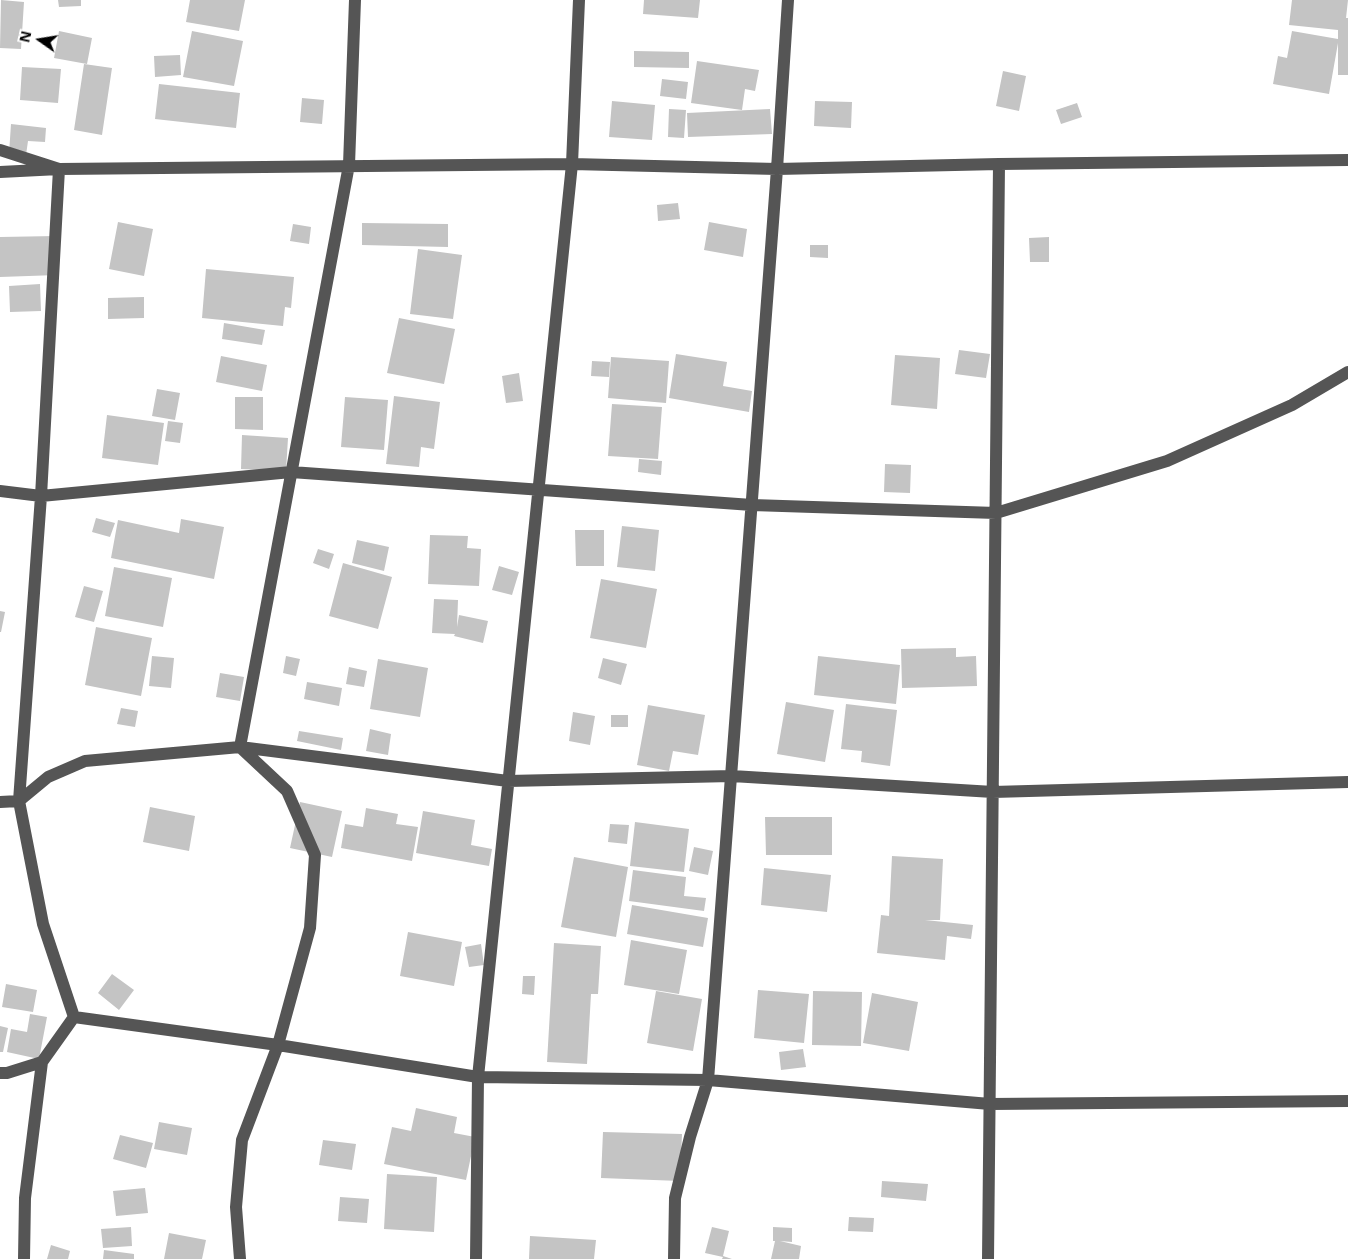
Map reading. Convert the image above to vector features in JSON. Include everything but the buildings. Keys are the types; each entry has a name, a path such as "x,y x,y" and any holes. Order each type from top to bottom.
{"street":[{"path":"240,747 349,165 355,0"},
{"path":"476,1259 478,1077 572,164 579,0"},
{"path":"674,1259 675,1198 690,1137 708,1080 777,169 788,0"},
{"path":"0,150 58,169"},
{"path":"0,172 58,169 572,164 777,169 999,164 1348,160"},
{"path":"988,1259 999,164"},
{"path":"58,169 41,496 19,801 43,924 74,1017"},
{"path":"0,491 41,496 291,472 752,505 996,513 1167,461 1292,405 1348,372"},
{"path":"240,747 287,792 315,855 310,928 278,1045 242,1140 236,1207 240,1259"},
{"path":"0,802 19,801 48,777 85,761 240,747 508,781 732,776 993,792 1348,782"},
{"path":"74,1017 278,1045 478,1077 708,1080 990,1104 1348,1102"},
{"path":"24,1259 25,1198 42,1062 74,1017"},
{"path":"0,1074 42,1062"}]}
